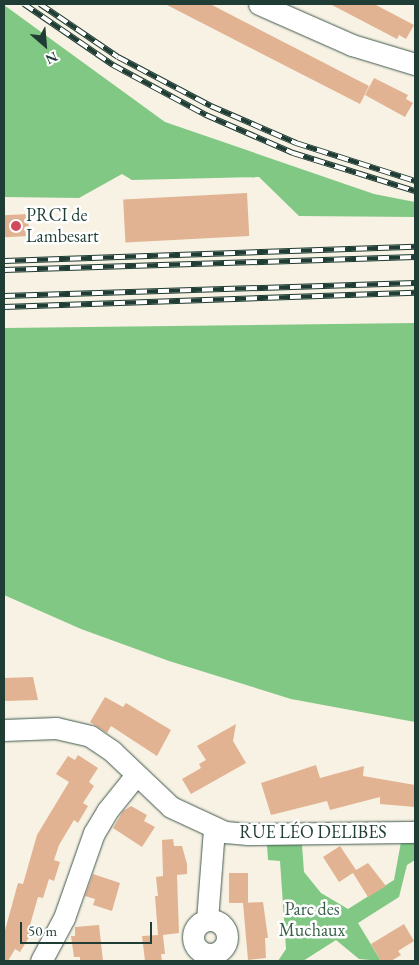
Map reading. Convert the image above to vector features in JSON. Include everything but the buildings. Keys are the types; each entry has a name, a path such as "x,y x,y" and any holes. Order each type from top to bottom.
{"street":[{"path":"259,4 330,36 415,64"},
{"name":"RUE LÉO DELIBES","path":"4,730 56,728 81,732 112,751 171,807 214,828 248,834 415,832"},
{"path":"41,961 64,918 94,833 107,811 136,775"},
{"path":"207,920 214,828"}],"green space":[{"path":"4,5 165,122 374,194 415,202 415,217 299,216 259,177 132,180 122,174 79,198 4,197"},
{"path":"415,323 415,722 291,699 169,661 81,629 4,595 4,328"},
{"name":"Parc des Muchaux","path":"401,842 415,843 415,860 407,865 399,897 358,923 381,961 359,959 336,940 303,961 278,961 286,949 280,861 268,860 267,845 302,845 304,872 321,893 348,909 394,880"}],"railway":[{"path":"24,4 113,65 206,115 293,153 415,191"},
{"path":"40,4 118,57 211,106 296,143 415,181"},
{"path":"4,261 415,247"},
{"path":"4,270 415,257"},
{"path":"4,296 415,283"},
{"path":"4,307 415,293"}],"place":[{"name":"PRCI de Lambesart","path":"16,226"}]}
